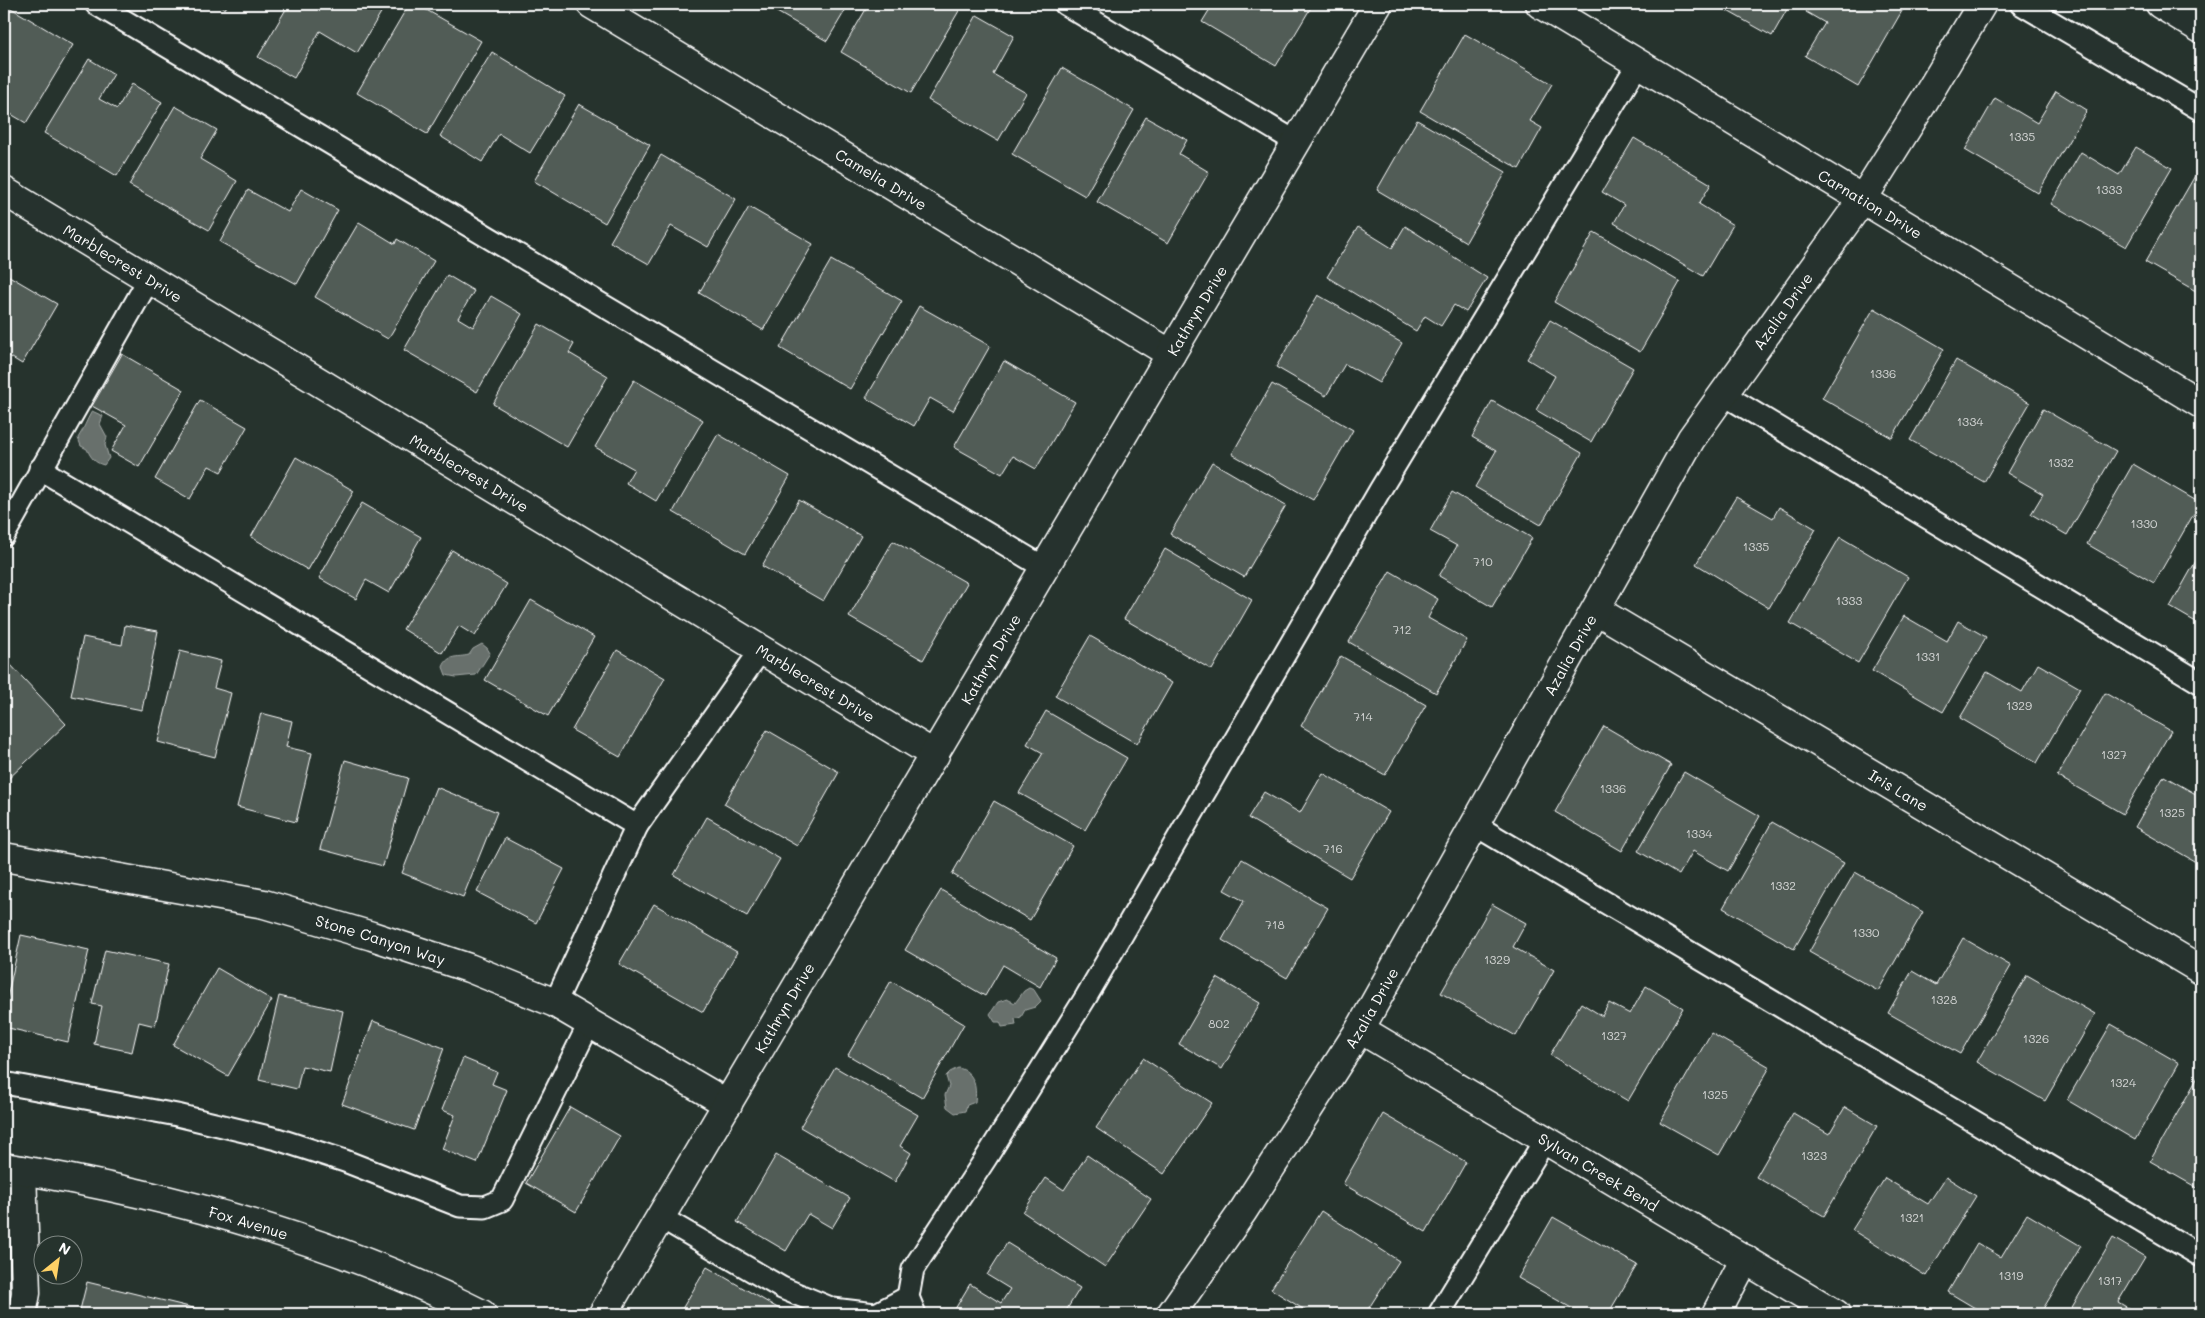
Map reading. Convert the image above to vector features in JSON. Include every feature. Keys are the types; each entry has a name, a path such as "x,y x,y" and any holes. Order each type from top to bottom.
{"street":[{"name":"Camelia Drive","path":"591,4 1171,354"},
{"name":"Kathryn Drive","path":"603,1314 1378,4"},
{"name":"Carnation Drive","path":"1540,4 2201,404"},
{"name":"Azalia Drive","path":"1171,1314 1243,1211 1360,1029 1691,439 1862,200 1982,4"},
{"path":"2160,4 2201,29"},
{"name":"Marblecrest Drive","path":"4,192 935,755"},
{"name":"Iris Lane","path":"1596,610 2201,970"},
{"name":"Stone Canyon Way","path":"4,857 264,904 372,936 460,965 555,1003 728,1104"},
{"name":"Sylvan Creek Bend","path":"1360,1029 1836,1314"},
{"path":"13,1169 26,1293 22,1314"},
{"name":"Fox Avenue","path":"13,1169 148,1195 262,1225 365,1260 482,1314"},
{"path":"1716,1314 1745,1259"}],"lane":[{"path":"96,4 1045,568"},
{"path":"1065,4 1296,142"},
{"path":"2021,4 2201,110"},
{"path":"660,1217 782,1288 833,1310 876,1314 912,1306 913,1269 986,1158 1086,997 1380,490 1638,64"},
{"path":"4,535 149,279"},
{"path":"1723,394 2201,683"},
{"path":"40,469 637,826"},
{"path":"555,1003 637,826 762,650"},
{"path":"1475,825 2201,1256"},
{"path":"4,1083 177,1115 276,1139 345,1161 460,1206 485,1207 502,1200 590,1022"},
{"path":"1439,1314 1545,1140"}],"shaded area":[{"path":"92,411 103,416 100,424 107,437 105,445 109,458 104,465 94,460 87,449 81,446 78,438"},
{"path":"482,644 490,653 476,675 456,677 446,675 443,667 447,660 453,657 469,655 473,649"},
{"path":"1029,988 1034,990 1041,1001 1035,1007 1025,1010 1021,1017 1015,1019 1016,1025 1002,1027 1000,1022 995,1022 990,1014 998,1002 1007,999 1015,1003 1024,991"},
{"path":"958,1068 968,1072 971,1076 975,1085 976,1096 975,1102 967,1105 965,1111 955,1113 947,1107 945,1095 949,1086 946,1076"}],"building":[{"path":"4,4 73,45 26,123 4,110"},
{"path":"216,4 228,4 225,9"},
{"path":"289,4 386,4 357,53 320,31 294,78 258,57"},
{"path":"409,4 416,4 481,41 427,134 357,93"},
{"path":"763,4 849,4 827,41"},
{"path":"869,4 963,4 911,93 841,52"},
{"path":"1213,4 1313,4 1276,66 1202,22"},
{"path":"1715,4 1790,4 1772,36"},
{"path":"1811,4 1906,4 1858,87 1805,56 1825,23 1806,12"},
{"path":"977,15 1014,36 993,74 1026,93 998,141 928,100"},
{"path":"1465,34 1552,84 1530,121 1542,128 1519,169 1420,111"},
{"path":"492,52 565,96 530,153 499,134 482,162 440,136"},
{"path":"89,59 114,74 99,99 117,109 132,84 162,102 117,176 44,133"},
{"path":"1062,68 1134,110 1085,196 1012,154"},
{"path":"2056,91 2087,110 2038,193 1965,150 1995,98 2037,123"},
{"path":"579,104 650,145 605,223 534,181"},
{"path":"175,106 217,130 200,159 237,181 209,230 129,185"},
{"path":"1146,117 1187,140 1179,154 1209,172 1168,243 1097,202"},
{"path":"1417,120 1506,172 1466,242 1377,190"},
{"path":"1634,138 1711,184 1699,204 1733,225 1703,276 1614,223 1624,205 1602,192"},
{"path":"2136,147 2172,168 2126,247 2051,204 2081,152 2119,175"},
{"path":"661,155 736,199 708,247 671,226 649,264 610,242"},
{"path":"2196,174 2201,177 2201,294 2145,262"},
{"path":"301,189 338,210 297,284 220,242 248,190 288,212"},
{"path":"749,207 813,244 763,330 699,293"},
{"path":"359,222 395,244 397,239 434,261 388,339 315,297"},
{"path":"1405,226 1487,278 1466,312 1454,305 1441,326 1425,316 1416,331 1327,277 1358,227 1392,248"},
{"path":"1594,232 1680,282 1640,352 1554,302"},
{"path":"831,260 902,301 850,389 780,348"},
{"path":"4,273 57,304 22,364 4,353"},
{"path":"447,275 474,291 458,318 473,327 491,296 522,314 477,392 404,350"},
{"path":"1318,295 1402,343 1379,383 1345,364 1326,396 1276,367"},
{"path":"919,306 990,346 953,411 930,398 914,426 866,398"},
{"path":"1874,308 1944,349 1892,438 1822,398"},
{"path":"1550,320 1633,368 1591,442 1536,410 1555,376 1527,359"},
{"path":"539,324 574,344 569,353 608,376 567,447 493,404"},
{"path":"122,354 184,390 139,467 111,451 126,425 92,406"},
{"path":"1956,360 2030,403 1984,482 1910,440"},
{"path":"1004,361 1075,402 1036,469 1013,456 1002,474 954,447"},
{"path":"634,380 703,420 656,501 626,483 634,469 595,447"},
{"path":"1272,384 1353,430 1313,500 1232,454"},
{"path":"200,400 247,427 221,472 209,466 190,499 155,479"},
{"path":"1492,401 1582,453 1541,525 1475,487 1496,451 1472,437"},
{"path":"2043,409 2116,451 2067,535 2031,514 2043,494 2007,473"},
{"path":"718,434 790,476 745,554 673,512"},
{"path":"296,457 354,491 308,570 251,537"},
{"path":"1212,462 1286,505 1244,577 1170,534"},
{"path":"2133,464 2200,503 2154,583 2087,544"},
{"path":"1452,492 1532,538 1492,607 1439,576 1457,546 1430,531"},
{"path":"1736,497 1773,518 1779,507 1816,529 1769,608 1696,564"},
{"path":"799,500 861,536 823,601 762,566"},
{"path":"362,503 421,537 389,593 366,580 356,599 319,578"},
{"path":"1840,537 1908,577 1858,663 1790,623"},
{"path":"893,541 967,583 923,660 849,617"},
{"path":"1165,549 1252,600 1212,670 1124,619"},
{"path":"452,550 507,584 475,636 459,626 442,653 403,629"},
{"path":"2201,552 2201,625 2170,607"},
{"path":"1390,571 1438,599 1428,618 1467,640 1436,693 1349,642"},
{"path":"531,600 594,637 548,716 485,680"},
{"path":"1904,616 1947,641 1958,621 1986,637 1943,712 1872,671"},
{"path":"125,625 158,631 142,710 71,696 83,637 122,645"},
{"path":"1090,636 1172,683 1137,744 1055,696"},
{"path":"617,650 665,678 620,757 572,730"},
{"path":"180,651 221,661 214,688 231,693 215,757 158,742"},
{"path":"1341,656 1426,705 1385,775 1301,726"},
{"path":"9,663 66,724 4,783 4,669"},
{"path":"2038,664 2080,688 2037,763 1960,718 1987,672 2022,692"},
{"path":"2105,693 2171,731 2123,814 2057,776"},
{"path":"1046,711 1127,758 1085,830 1019,793 1043,753 1027,744"},
{"path":"261,713 292,721 286,747 312,753 296,822 237,807"},
{"path":"1604,726 1671,765 1622,851 1555,812"},
{"path":"767,730 839,772 797,846 724,804"},
{"path":"345,760 408,778 383,866 320,849"},
{"path":"1684,772 1760,816 1728,871 1693,851 1679,875 1638,851"},
{"path":"1323,773 1389,812 1350,878 1248,818 1264,792 1300,813"},
{"path":"2164,776 2201,797 2201,865 2135,827"},
{"path":"436,787 497,812 463,897 402,873"},
{"path":"994,801 1073,846 1030,920 952,874"},
{"path":"707,817 780,859 747,916 674,875"},
{"path":"1772,822 1844,863 1794,949 1723,908"},
{"path":"505,838 564,869 536,923 477,892"},
{"path":"1242,859 1328,908 1287,978 1222,940 1244,901 1224,890"},
{"path":"1855,872 1923,912 1878,991 1809,952"},
{"path":"941,890 1056,958 1040,987 1003,965 985,996 905,950"},
{"path":"654,904 737,952 703,1012 619,964"},
{"path":"1492,904 1526,923 1513,947 1554,970 1516,1036 1441,993"},
{"path":"21,935 89,950 68,1042 4,1027 4,1012"},
{"path":"1963,938 2011,966 1960,1054 1888,1013 1912,971 1936,985"},
{"path":"105,950 169,964 155,1026 139,1022 132,1052 94,1044 102,1006 92,1004"},
{"path":"217,968 272,1000 228,1076 173,1045"},
{"path":"2027,975 2095,1014 2045,1101 1977,1062"},
{"path":"1217,978 1260,1003 1222,1069 1179,1044"},
{"path":"891,981 964,1024 922,1098 848,1055"},
{"path":"1646,986 1683,1008 1628,1101 1550,1055 1581,1003 1602,1016 1609,1003 1630,1014"},
{"path":"279,996 343,1011 330,1072 302,1066 297,1089 259,1080"},
{"path":"373,1021 444,1048 414,1130 342,1104"},
{"path":"2111,1024 2179,1063 2135,1140 2067,1100"},
{"path":"1711,1033 1770,1067 1719,1155 1660,1122"},
{"path":"463,1058 497,1072 492,1084 507,1090 477,1163 442,1149 455,1115 442,1110"},
{"path":"1143,1058 1212,1103 1164,1174 1096,1128"},
{"path":"835,1067 918,1115 900,1146 911,1153 895,1182 800,1127"},
{"path":"2198,1077 2201,1078 2201,1190 2150,1161"},
{"path":"570,1107 620,1136 576,1212 526,1183"},
{"path":"1845,1107 1877,1126 1824,1216 1756,1177 1793,1113 1829,1134"},
{"path":"1383,1114 1466,1162 1426,1232 1343,1184"},
{"path":"776,1155 850,1198 832,1228 808,1214 786,1251 737,1222"},
{"path":"1087,1155 1151,1199 1105,1267 1023,1212 1046,1178 1064,1190"},
{"path":"1946,1177 1976,1196 1926,1276 1852,1230 1885,1178 1928,1204"},
{"path":"1321,1211 1399,1261 1365,1314 1311,1314 1271,1289"},
{"path":"2027,1214 2081,1246 2040,1314 1985,1314 1948,1292 1977,1243 2001,1257"},
{"path":"1553,1217 1637,1265 1608,1314 1582,1314 1518,1278"},
{"path":"2113,1238 2145,1257 2118,1302 2138,1314 2068,1314"},
{"path":"1007,1243 1080,1288 1064,1314 952,1314 970,1284 1001,1303 1010,1289 987,1275"},
{"path":"707,1267 788,1314 679,1314"},
{"path":"87,1282 214,1313 79,1314"}]}
